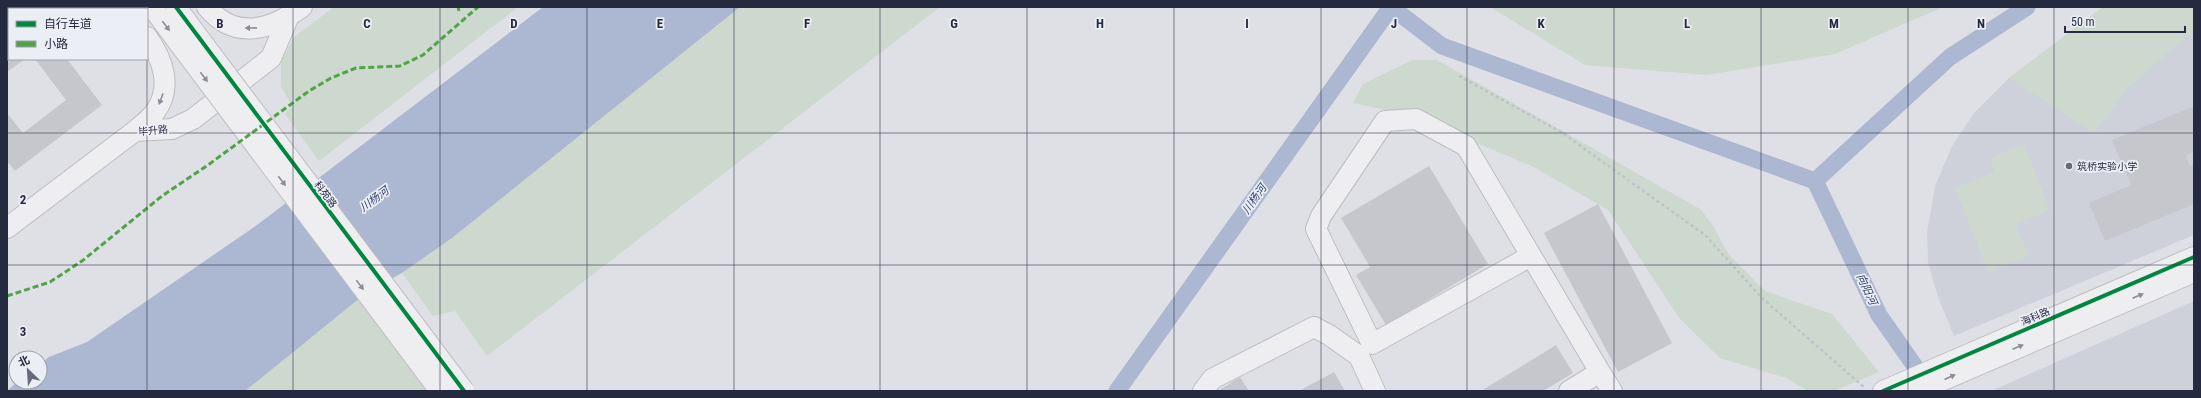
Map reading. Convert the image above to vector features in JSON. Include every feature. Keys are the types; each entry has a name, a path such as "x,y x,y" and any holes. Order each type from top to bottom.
{"street":[{"name":"科苑路","path":"152,7 188,40 464,391"},
{"name":"科苑路","path":"176,7 188,40 440,391"},
{"path":"207,7 223,22 235,27 250,29 270,26 295,12"},
{"name":"毕升路","path":"7,228 135,131 172,129 193,119 271,58 295,12"},
{"path":"135,131 155,112 162,99 165,85 164,71 160,57 148,39"},
{"path":"1531,256 1372,344 1316,228 1320,216 1385,121 1416,119 1466,146 1612,391"},
{"name":"海科路","path":"1918,391 1978,356 2194,257"},
{"name":"海科路","path":"1886,389 1978,356 2194,272"},
{"path":"1203,391 1212,379 1314,327 1328,334 1359,356 1375,391"},
{"path":"1569,391 1600,372"}],"path":[{"path":"1459,76 1561,132 1705,235 1763,299 1869,391"}],"shaded area":[{"path":"334,7 518,7 319,161 285,114 292,106 281,86 281,61 294,37"},
{"path":"740,7 940,7 487,356 455,311 433,316 402,273 452,238"},
{"path":"1490,7 1943,7 1835,54 1707,75 1585,65"},
{"name":"筑桥实验小学","path":"2103,7 2194,7 2194,235 1954,336 1938,297 1928,263 1927,233 1935,186 1952,146 1974,113 2009,78"},
{"path":"2103,7 2194,7 2194,33 2183,39 2126,90 2094,133 2009,78"},
{"path":"1412,60 1437,60 1700,209 1712,224 1729,255 1765,291 1832,314 1879,372 1834,391 1808,391 1786,378 1720,358 1680,319 1608,210 1534,167 1410,115 1353,103 1363,84"},
{"path":"2024,144 2050,210 2015,224 2029,256 1988,272 1955,188 1995,172 1990,158"},
{"path":"366,293 435,391 242,391"},
{"path":"2194,301 2194,391 1991,391"}],"water":[{"path":"543,7 740,7 452,238 402,273 366,293 245,391 7,391 48,390 48,358 87,342 257,225"}],"building":[{"path":"8,41 8,60 24,60 7,72"},
{"path":"36,60 68,60 102,105 15,171 7,161 7,113 23,133 66,100"},
{"path":"2194,106 2194,152 2186,155 2190,166 2194,165 2194,204 2105,241 2089,203 2131,185 2112,140"},
{"path":"1429,166 1488,264 1386,325 1356,275 1370,267 1341,218"},
{"path":"1598,204 1672,343 1618,372 1544,233"},
{"path":"1556,345 1573,373 1543,391 1481,391"},
{"path":"1334,372 1345,391 1299,391"},
{"path":"1240,377 1249,391 1218,391"}],"waterway":[{"path":"1391,7 1442,46 1815,181 1950,57 2027,7"},
{"name":"川杨河","path":"1117,391 1391,7"},
{"name":"向阳河","path":"1815,181 1879,315 1928,385"}],"marked path":[{"path":"458,7 459,11"},
{"path":"7,296 50,282 82,261 162,196 208,165 309,91 331,78 356,68 400,66 423,55 478,7"}],"cycle path":[{"path":"176,7 464,391"},
{"path":"1883,391 2194,257"}],"place":[{"name":"筑桥实验小学","path":"2069,166"}]}
